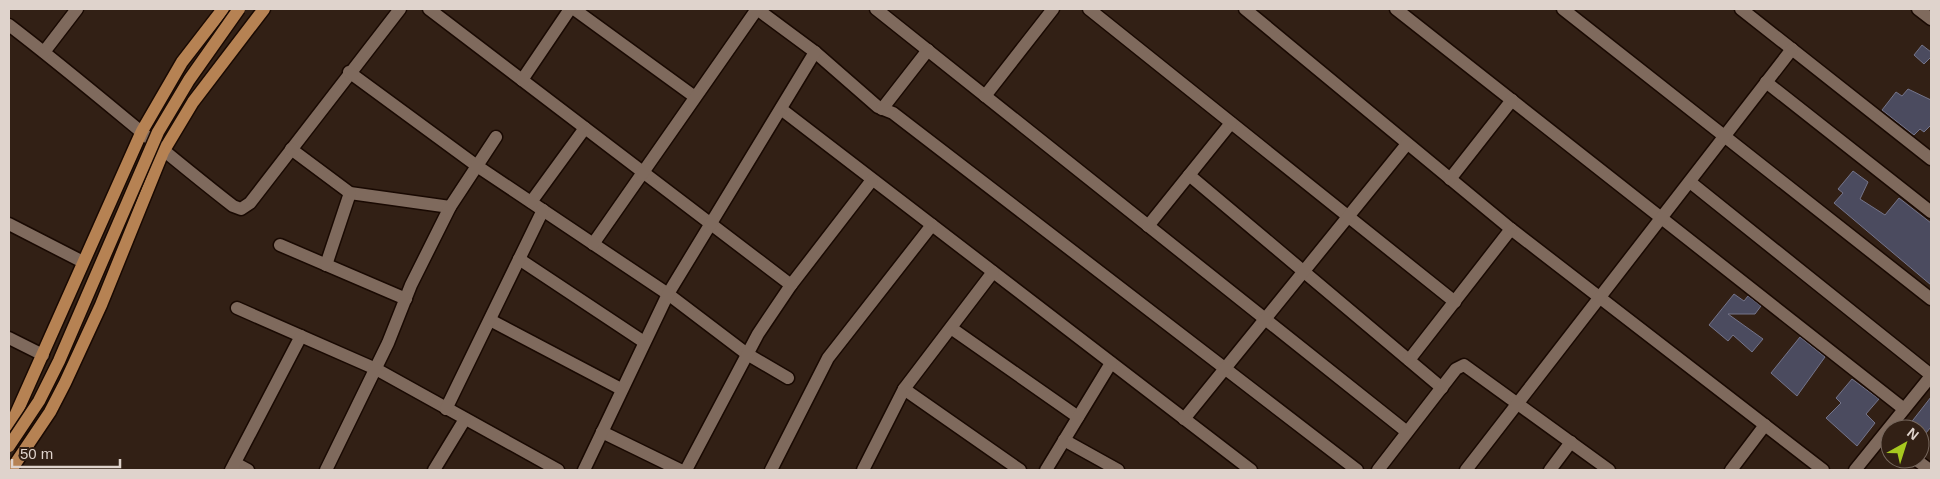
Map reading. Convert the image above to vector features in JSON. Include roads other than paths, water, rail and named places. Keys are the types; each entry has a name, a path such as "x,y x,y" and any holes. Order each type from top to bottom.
{"main road":[{"path":"9,425 43,355 142,131 182,62 223,9"},
{"path":"9,446 39,401 59,361 158,132 188,80 239,9"},
{"path":"11,470 50,412 65,383 102,305 163,152 193,102 264,9"}],"street":[{"path":"44,52 77,9"},
{"path":"9,25 142,131 163,152 233,206 241,209 250,203 400,9"},
{"path":"430,9 791,285"},
{"path":"522,80 572,9 695,97"},
{"path":"593,244 757,9 815,52 882,109 893,113 1357,470"},
{"path":"876,9 1407,432"},
{"path":"985,96 1052,9"},
{"path":"1088,9 1455,302"},
{"path":"1245,9 1510,229 1823,470"},
{"path":"1396,9 1904,409"},
{"path":"1564,9 1931,299"},
{"path":"1918,9 1931,19"},
{"path":"1748,11 1792,49 1931,159"},
{"path":"1466,470 1792,49"},
{"path":"882,109 928,50"},
{"path":"584,470 668,294 815,52"},
{"path":"350,72 477,166 668,294 747,354 788,378"},
{"path":"1766,82 1931,212"},
{"path":"1450,179 1512,100"},
{"path":"781,109 1250,470"},
{"path":"1148,226 1231,123"},
{"path":"531,202 585,128"},
{"path":"326,470 376,369 406,299 450,207 496,137"},
{"path":"1184,419 1407,144"},
{"path":"291,149 350,193 450,207"},
{"path":"1189,175 1442,388"},
{"path":"686,470 747,354 791,285 872,180"},
{"path":"1690,182 1931,376 1898,419"},
{"path":"326,265 350,193"},
{"path":"446,408 543,210"},
{"path":"9,224 83,262"},
{"path":"770,470 816,379 832,352 932,226"},
{"path":"1409,360 1510,229"},
{"path":"280,245 406,299"},
{"path":"519,259 644,342"},
{"path":"863,470 904,389 993,272"},
{"path":"237,308 376,369 558,470"},
{"path":"490,320 621,389"},
{"path":"951,328 1078,417"},
{"path":"248,470 233,467 301,336"},
{"path":"9,338 43,355"},
{"path":"1046,470 1111,363"},
{"path":"1378,470 1456,369 1464,365 1609,470"},
{"path":"904,389 1020,470"},
{"path":"434,470 465,418"},
{"path":"1731,470 1765,425"},
{"path":"602,432 680,470"},
{"path":"1064,440 1118,470"},
{"path":"1550,470 1571,442"},
{"path":"1855,470 1880,443"}]}
